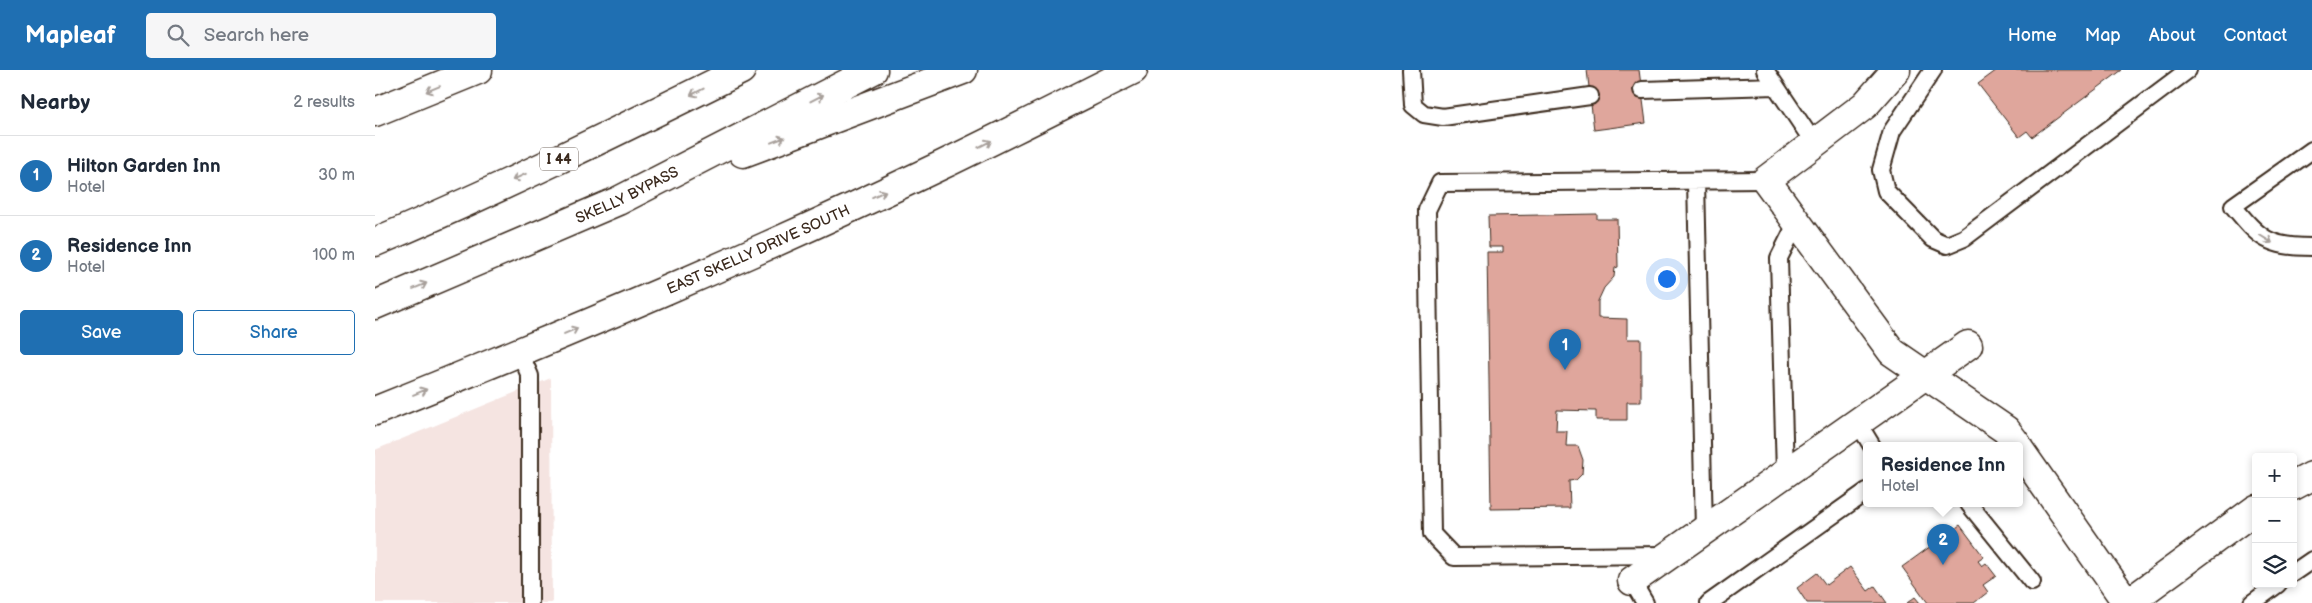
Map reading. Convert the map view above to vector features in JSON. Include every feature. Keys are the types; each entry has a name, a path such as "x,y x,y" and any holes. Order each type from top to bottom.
{"main road":[{"path":"375,112 478,70"},
{"name":"I 44","path":"375,242 443,213 642,120 741,70"},
{"name":"SKELLY BYPASS","path":"375,305 618,201 873,70"},
{"path":"618,201 963,70"},
{"name":"EAST SKELLY DRIVE SOUTH","path":"375,411 520,352 733,261 942,166 1133,70"},
{"path":"1896,70 1865,105 1767,180 1892,352 2007,430 2015,442"},
{"path":"1638,592 1669,555 1968,345"},
{"path":"2023,454 2128,603 2252,512"},
{"path":"2297,484 2312,476"}],"lane":[{"path":"1411,70 1413,105 1424,114 1443,117 1590,96"},
{"path":"1765,70 1815,143"},
{"path":"1933,70 1892,130 1881,170 1886,191 1933,239 1947,245 1964,238 2188,70"},
{"path":"1642,90 1776,86"},
{"path":"2312,150 2233,206 2253,230 2270,242 2288,247 2312,247"},
{"path":"1696,180 1704,530"},
{"path":"1669,555 1454,557 1431,534 1427,210 1440,183 1767,180"},
{"path":"1785,474 1779,258 1797,222"},
{"path":"520,352 529,376 530,603"},
{"path":"1858,423 1870,442"},
{"path":"1709,603 1863,494"},
{"path":"1971,507 2032,582"},
{"path":"2297,570 2312,560"},
{"path":"2253,603 2273,588"}],"shaded area":[{"path":"551,378 552,603 375,603 375,450"}],"building":[{"path":"1587,70 1639,70 1646,123 1594,130"},
{"path":"1997,70 2122,70 2032,137 2027,131 2019,137 1978,84"},
{"path":"1597,214 1597,219 1617,219 1618,267 1615,268 1614,277 1604,288 1598,301 1598,318 1627,319 1627,339 1641,339 1641,402 1627,402 1627,420 1596,420 1596,411 1557,410 1556,431 1567,431 1566,446 1578,446 1583,460 1582,474 1576,480 1569,481 1570,508 1491,509 1487,252 1503,252 1503,247 1489,247 1488,216"},
{"path":"1960,525 1984,557 1978,561 1982,566 1986,563 1996,576 1983,585 1988,592 1974,603 1928,603 1902,567"},
{"path":"1850,567 1868,591 1875,586 1887,603 1807,603 1797,588 1817,573 1826,585"},
{"path":"1915,597 1920,603 1907,603"}],"place":[{"name":"Hilton Garden Inn","path":"1565,370"},
{"name":"Residence Inn","path":"1943,565"}]}
